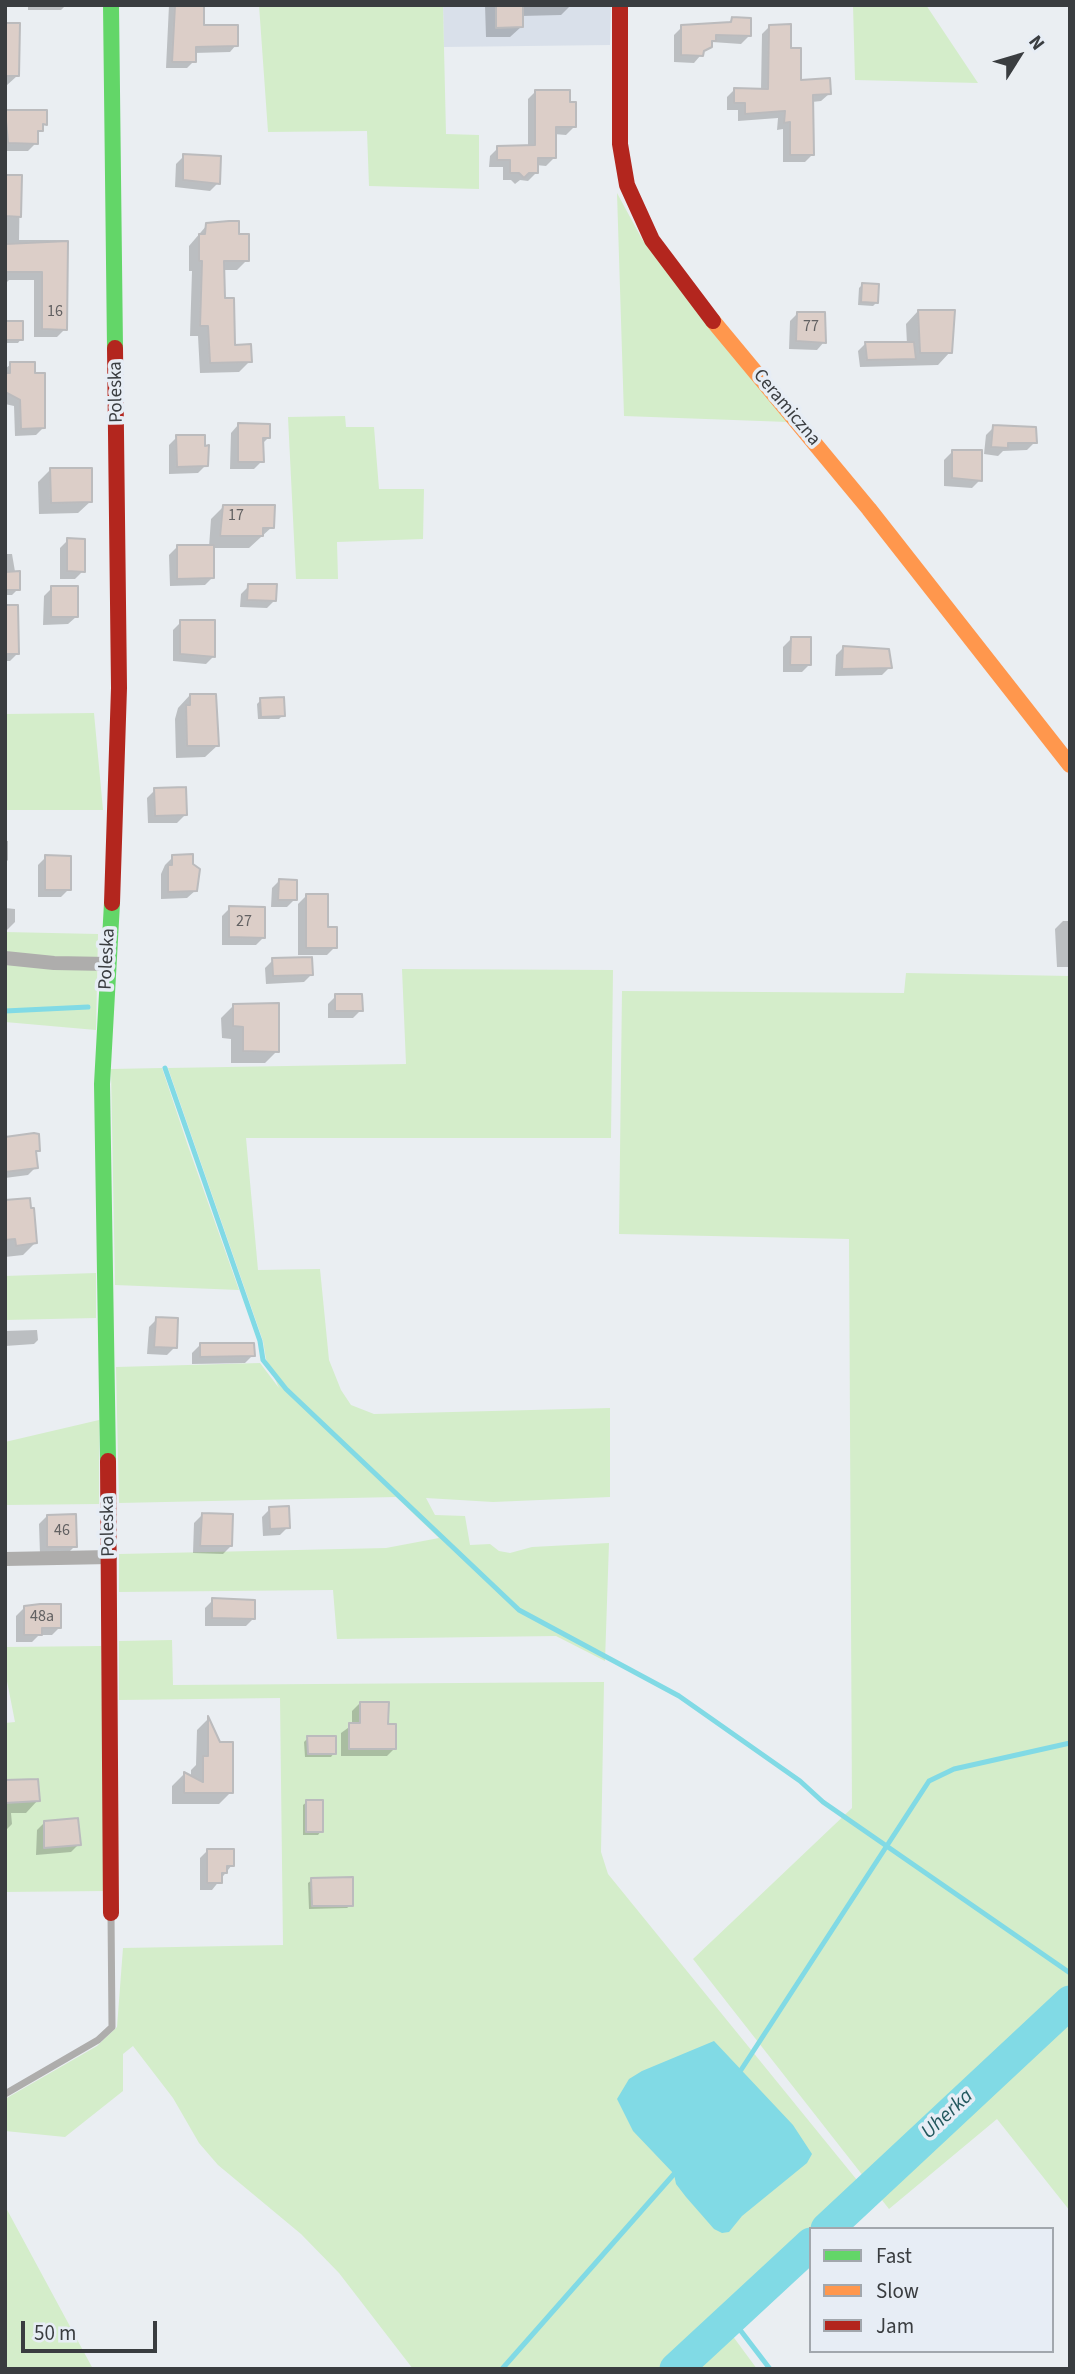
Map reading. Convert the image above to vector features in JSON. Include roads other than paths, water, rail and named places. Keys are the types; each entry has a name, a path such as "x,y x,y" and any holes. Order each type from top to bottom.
{"street":[{"name":"Poleska","path":"111,5 120,584 116,818 102,1084 110,1557 111,1913"},
{"name":"Ceramiczna","path":"620,5 620,144 627,185 652,240 691,295 869,509 1067,757"},
{"path":"5,958 54,963 108,964"},
{"path":"5,1559 110,1557"}],"lane":[{"path":"5,2094 98,2040 112,2027 111,1913"}],"water":[{"path":"714,2041 793,2125 812,2154 807,2163 742,2216 729,2232 722,2233 714,2229 686,2197 676,2184 674,2174 633,2131 617,2099 629,2079 642,2071"}],"waterway":[{"path":"5,1011 88,1007"},
{"path":"165,1068 260,1341 263,1360 286,1389 519,1610 679,1696 800,1781 823,1802 1070,1973"},
{"path":"741,2070 929,1781 954,1769 1070,1743"},
{"name":"Uherka","path":"829,2227 1070,2002"},
{"path":"502,2369 674,2174"},
{"name":"Uherka","path":"676,2369 809,2246"},
{"path":"731,2318 770,2369"}]}
